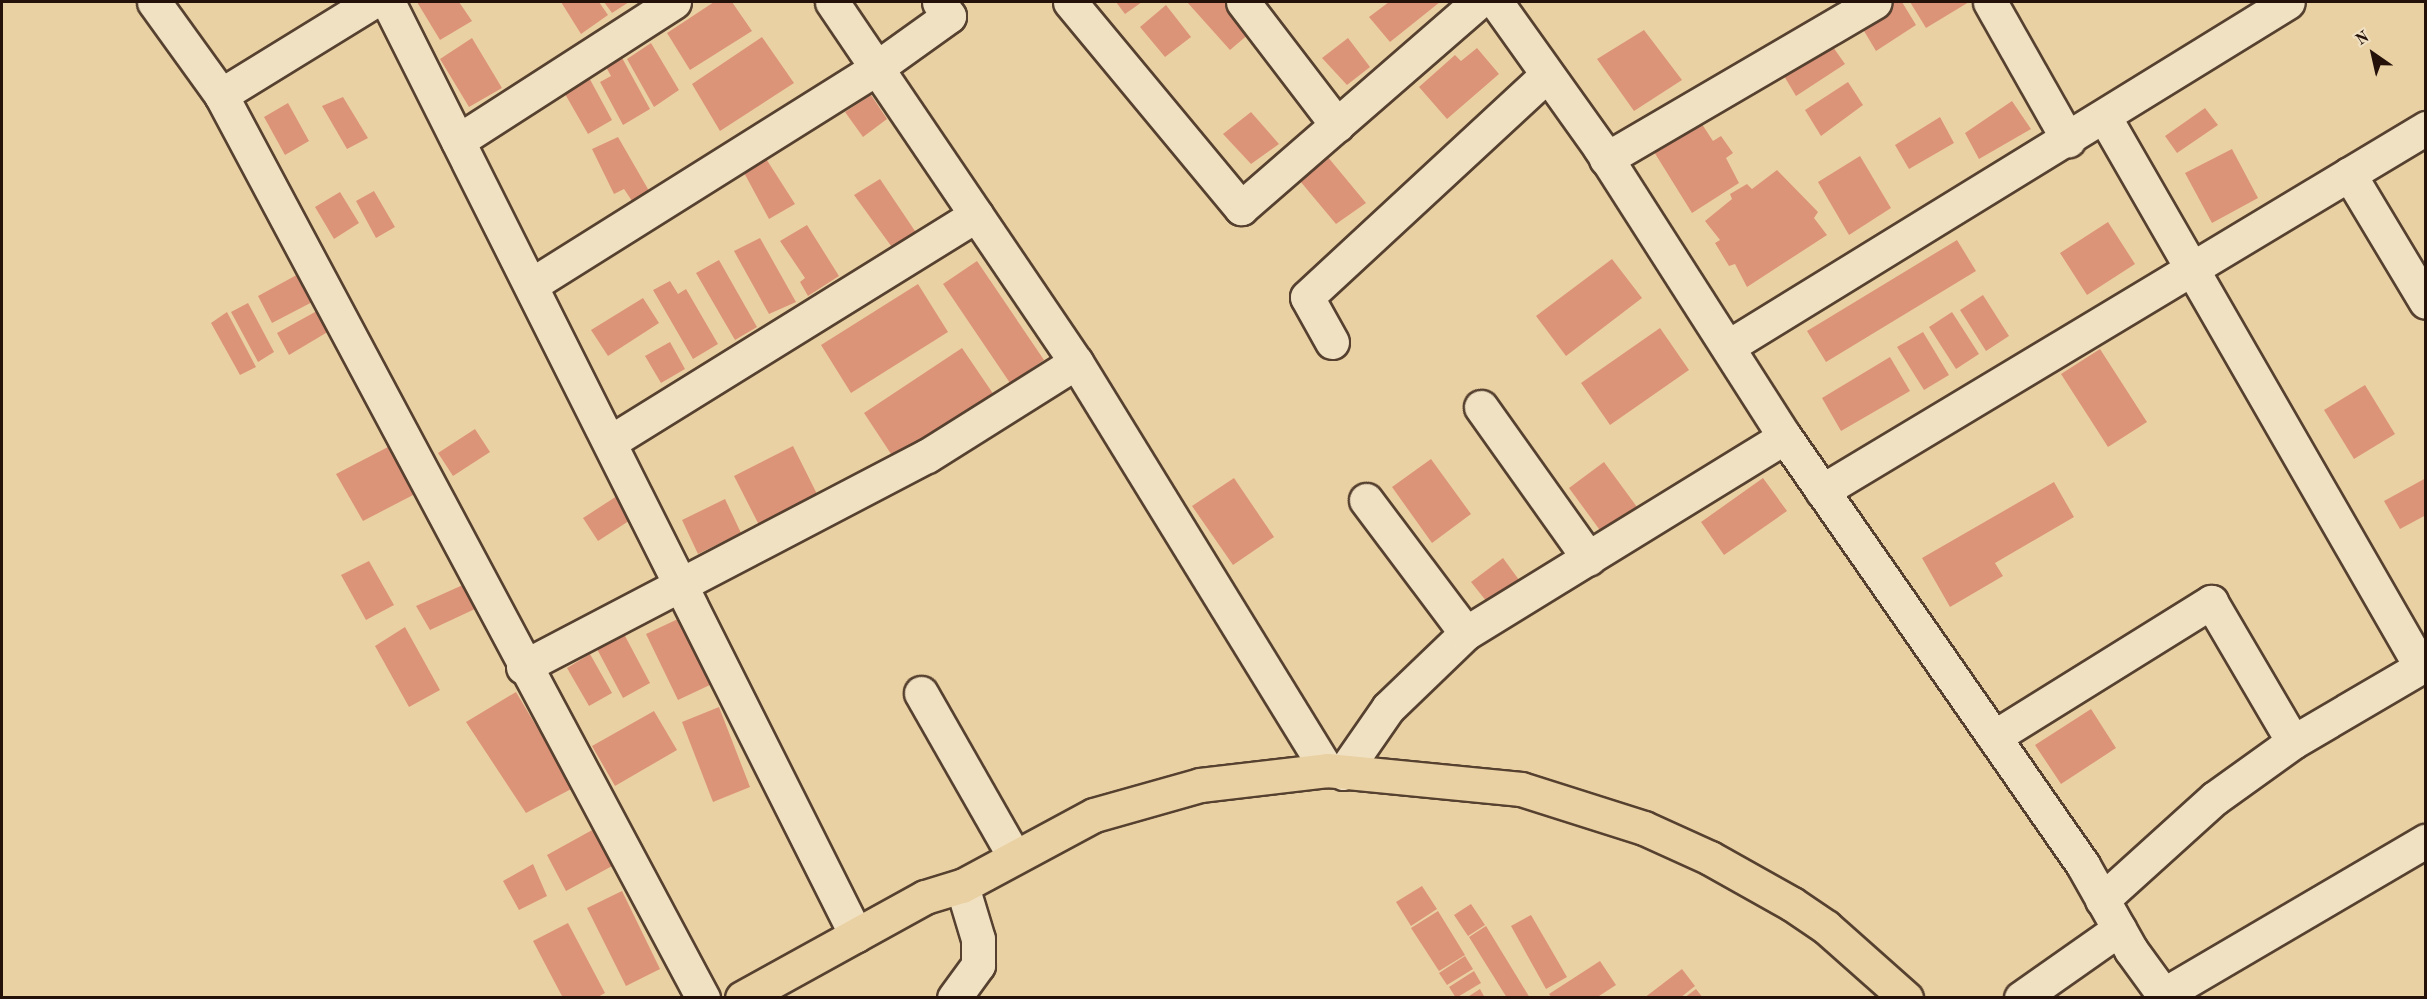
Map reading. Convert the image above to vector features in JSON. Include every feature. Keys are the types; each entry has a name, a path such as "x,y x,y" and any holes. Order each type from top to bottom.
{"main road":[{"path":"742,998 925,897 962,886 1014,856 1128,803 1200,785 1335,772 1521,789 1644,828 1719,862 1792,904 1826,927 1906,998"},
{"path":"786,998 934,913 962,886"}],"street":[{"path":"154,2 221,95 523,667 703,998"},
{"path":"221,95 372,2"},
{"path":"388,2 682,583 856,935"},
{"path":"458,141 674,2"},
{"path":"832,2 875,69 1076,362 1335,772 1388,708 1466,633 1785,437"},
{"path":"531,285 875,69 949,16 939,2"},
{"path":"1070,2 1241,208 1478,2"},
{"path":"1243,2 1337,125"},
{"path":"1496,2 1606,159 1729,346 1785,437 2083,865 2119,929 2165,996 2426,841"},
{"path":"1606,159 1875,2"},
{"path":"1990,2 2068,140"},
{"path":"1729,346 2105,118 2288,2"},
{"path":"1332,342 1307,297 1547,75"},
{"path":"2102,900 2215,798 2293,742 2423,667 2105,118"},
{"path":"1822,491 2426,128"},
{"path":"2349,174 2426,302"},
{"path":"610,442 976,215"},
{"path":"523,667 927,456 1076,362"},
{"path":"1481,407 1589,559"},
{"path":"1366,500 1466,633"},
{"path":"1994,737 2211,602 2293,742"},
{"path":"921,693 1014,856"},
{"path":"954,998 978,965 978,939 962,886"},
{"path":"2021,998 2119,929"}],"building":[{"path":"417,2 459,2 472,21 440,40"},
{"path":"561,2 599,2 608,15 581,34"},
{"path":"604,2 629,2 612,13"},
{"path":"714,2 732,2 752,31 690,70 667,33"},
{"path":"1116,2 1142,2 1125,14"},
{"path":"1187,2 1225,2 1250,33 1230,50"},
{"path":"1389,2 1440,2 1390,42 1369,17"},
{"path":"1889,2 1902,2 1916,25 1876,51 1858,21"},
{"path":"1910,2 1969,2 1926,28"},
{"path":"1166,5 1191,37 1165,57 1140,27"},
{"path":"1644,30 1682,80 1634,111 1597,59"},
{"path":"762,37 794,83 720,131 692,84"},
{"path":"1826,37 1845,64 1796,96 1778,66"},
{"path":"472,38 502,88 469,107 440,59"},
{"path":"1348,38 1370,67 1347,85 1322,58"},
{"path":"651,43 679,90 654,107 627,59"},
{"path":"1477,48 1499,74 1447,119 1419,87 1455,55 1461,61"},
{"path":"621,56 650,109 623,125 600,82 611,76 606,67"},
{"path":"586,72 612,120 588,134 561,87"},
{"path":"1848,82 1863,105 1821,136 1805,110"},
{"path":"871,95 887,119 863,137 845,112"},
{"path":"343,97 368,138 347,149 322,106"},
{"path":"2012,101 2031,129 1979,159 1965,133"},
{"path":"288,103 309,141 285,155 264,117"},
{"path":"2205,108 2218,125 2177,153 2165,136"},
{"path":"1251,112 1279,144 1251,164 1223,134"},
{"path":"1940,117 1954,143 1909,169 1895,145"},
{"path":"1698,118 1713,141 1721,136 1733,153 1726,158 1739,183 1692,213 1651,147"},
{"path":"618,137 652,196 636,207 624,189 614,194 592,149"},
{"path":"2232,149 2258,198 2212,223 2185,173"},
{"path":"763,154 795,204 769,219 742,169"},
{"path":"1327,156 1366,203 1336,224 1300,181"},
{"path":"1860,156 1891,208 1849,235 1818,182"},
{"path":"1777,170 1818,212 1814,218 1827,235 1747,287 1735,264 1729,266 1715,243 1720,240 1705,221 1732,199 1730,194 1747,184 1752,189"},
{"path":"880,179 919,237 894,250 854,195"},
{"path":"374,191 395,227 376,238 356,201"},
{"path":"340,192 359,223 334,239 315,207"},
{"path":"2108,222 2135,264 2087,295 2060,253"},
{"path":"807,225 839,276 808,296 800,282 805,278 780,241"},
{"path":"760,238 796,302 769,314 734,251"},
{"path":"1957,240 1976,271 1826,362 1807,331"},
{"path":"1612,259 1642,298 1566,356 1536,316"},
{"path":"719,260 757,327 735,340 696,273"},
{"path":"977,261 1044,360 1010,383 943,284"},
{"path":"304,271 320,298 272,323 258,296"},
{"path":"670,281 678,294 686,289 718,344 693,359 653,290"},
{"path":"918,284 948,332 851,393 821,345"},
{"path":"1983,295 2009,336 1986,351 1960,310"},
{"path":"643,298 659,323 608,356 591,330"},
{"path":"248,303 274,352 258,362 231,312"},
{"path":"324,307 336,327 289,355 277,333"},
{"path":"227,312 256,367 240,375 211,323"},
{"path":"1952,312 1979,354 1956,369 1929,327"},
{"path":"1660,328 1689,370 1610,425 1581,383"},
{"path":"1923,332 1949,375 1924,390 1897,347"},
{"path":"670,342 685,369 661,383 645,356"},
{"path":"962,348 994,395 895,460 864,413"},
{"path":"2100,349 2147,422 2108,447 2061,374"},
{"path":"1890,357 1910,391 1841,431 1822,398"},
{"path":"2365,385 2395,434 2354,459 2324,410"},
{"path":"475,429 490,452 453,476 438,453"},
{"path":"793,446 818,496 759,525 734,476"},
{"path":"388,447 415,494 363,521 336,474"},
{"path":"1431,459 1471,514 1432,543 1392,487"},
{"path":"1604,462 1637,507 1602,533 1569,488"},
{"path":"1234,478 1274,537 1233,565 1192,506"},
{"path":"1763,478 1787,511 1724,555 1701,522"},
{"path":"2426,478 2426,515 2400,529 2384,501"},
{"path":"2054,482 2074,517 1995,563 2003,576 1950,607 1922,558"},
{"path":"620,494 635,517 598,541 583,518"},
{"path":"725,499 741,533 698,554 682,520"},
{"path":"1503,558 1522,584 1491,607 1471,582"},
{"path":"369,561 394,605 366,620 341,575"},
{"path":"465,584 477,608 430,630 416,606"},
{"path":"680,618 712,684 678,700 646,634"},
{"path":"405,627 440,690 409,707 375,646"},
{"path":"624,634 650,683 623,698 597,649"},
{"path":"590,654 612,693 589,706 567,668"},
{"path":"516,692 573,788 526,813 466,722"},
{"path":"719,707 750,787 713,802 682,722"},
{"path":"2091,709 2116,748 2061,784 2035,745"},
{"path":"654,711 677,750 615,786 592,746"},
{"path":"594,829 614,865 566,891 547,855"},
{"path":"533,864 547,896 519,910 503,881"},
{"path":"1422,886 1437,909 1411,926 1396,902"},
{"path":"622,891 660,969 626,986 587,908"},
{"path":"1471,904 1485,925 1468,936 1454,915"},
{"path":"1438,911 1465,955 1439,971 1411,928"},
{"path":"1531,915 1567,977 1546,989 1511,926"},
{"path":"568,923 605,993 596,998 563,998 533,941"},
{"path":"1486,926 1530,998 1507,998 1469,937"},
{"path":"1465,956 1473,969 1447,985 1439,973"},
{"path":"1600,961 1616,985 1596,998 1552,998 1549,994"},
{"path":"1682,969 1695,986 1680,998 1644,998"},
{"path":"1474,971 1481,983 1456,998 1449,987"},
{"path":"1480,989 1485,998 1466,998"},
{"path":"1696,989 1703,998 1684,998"}]}
